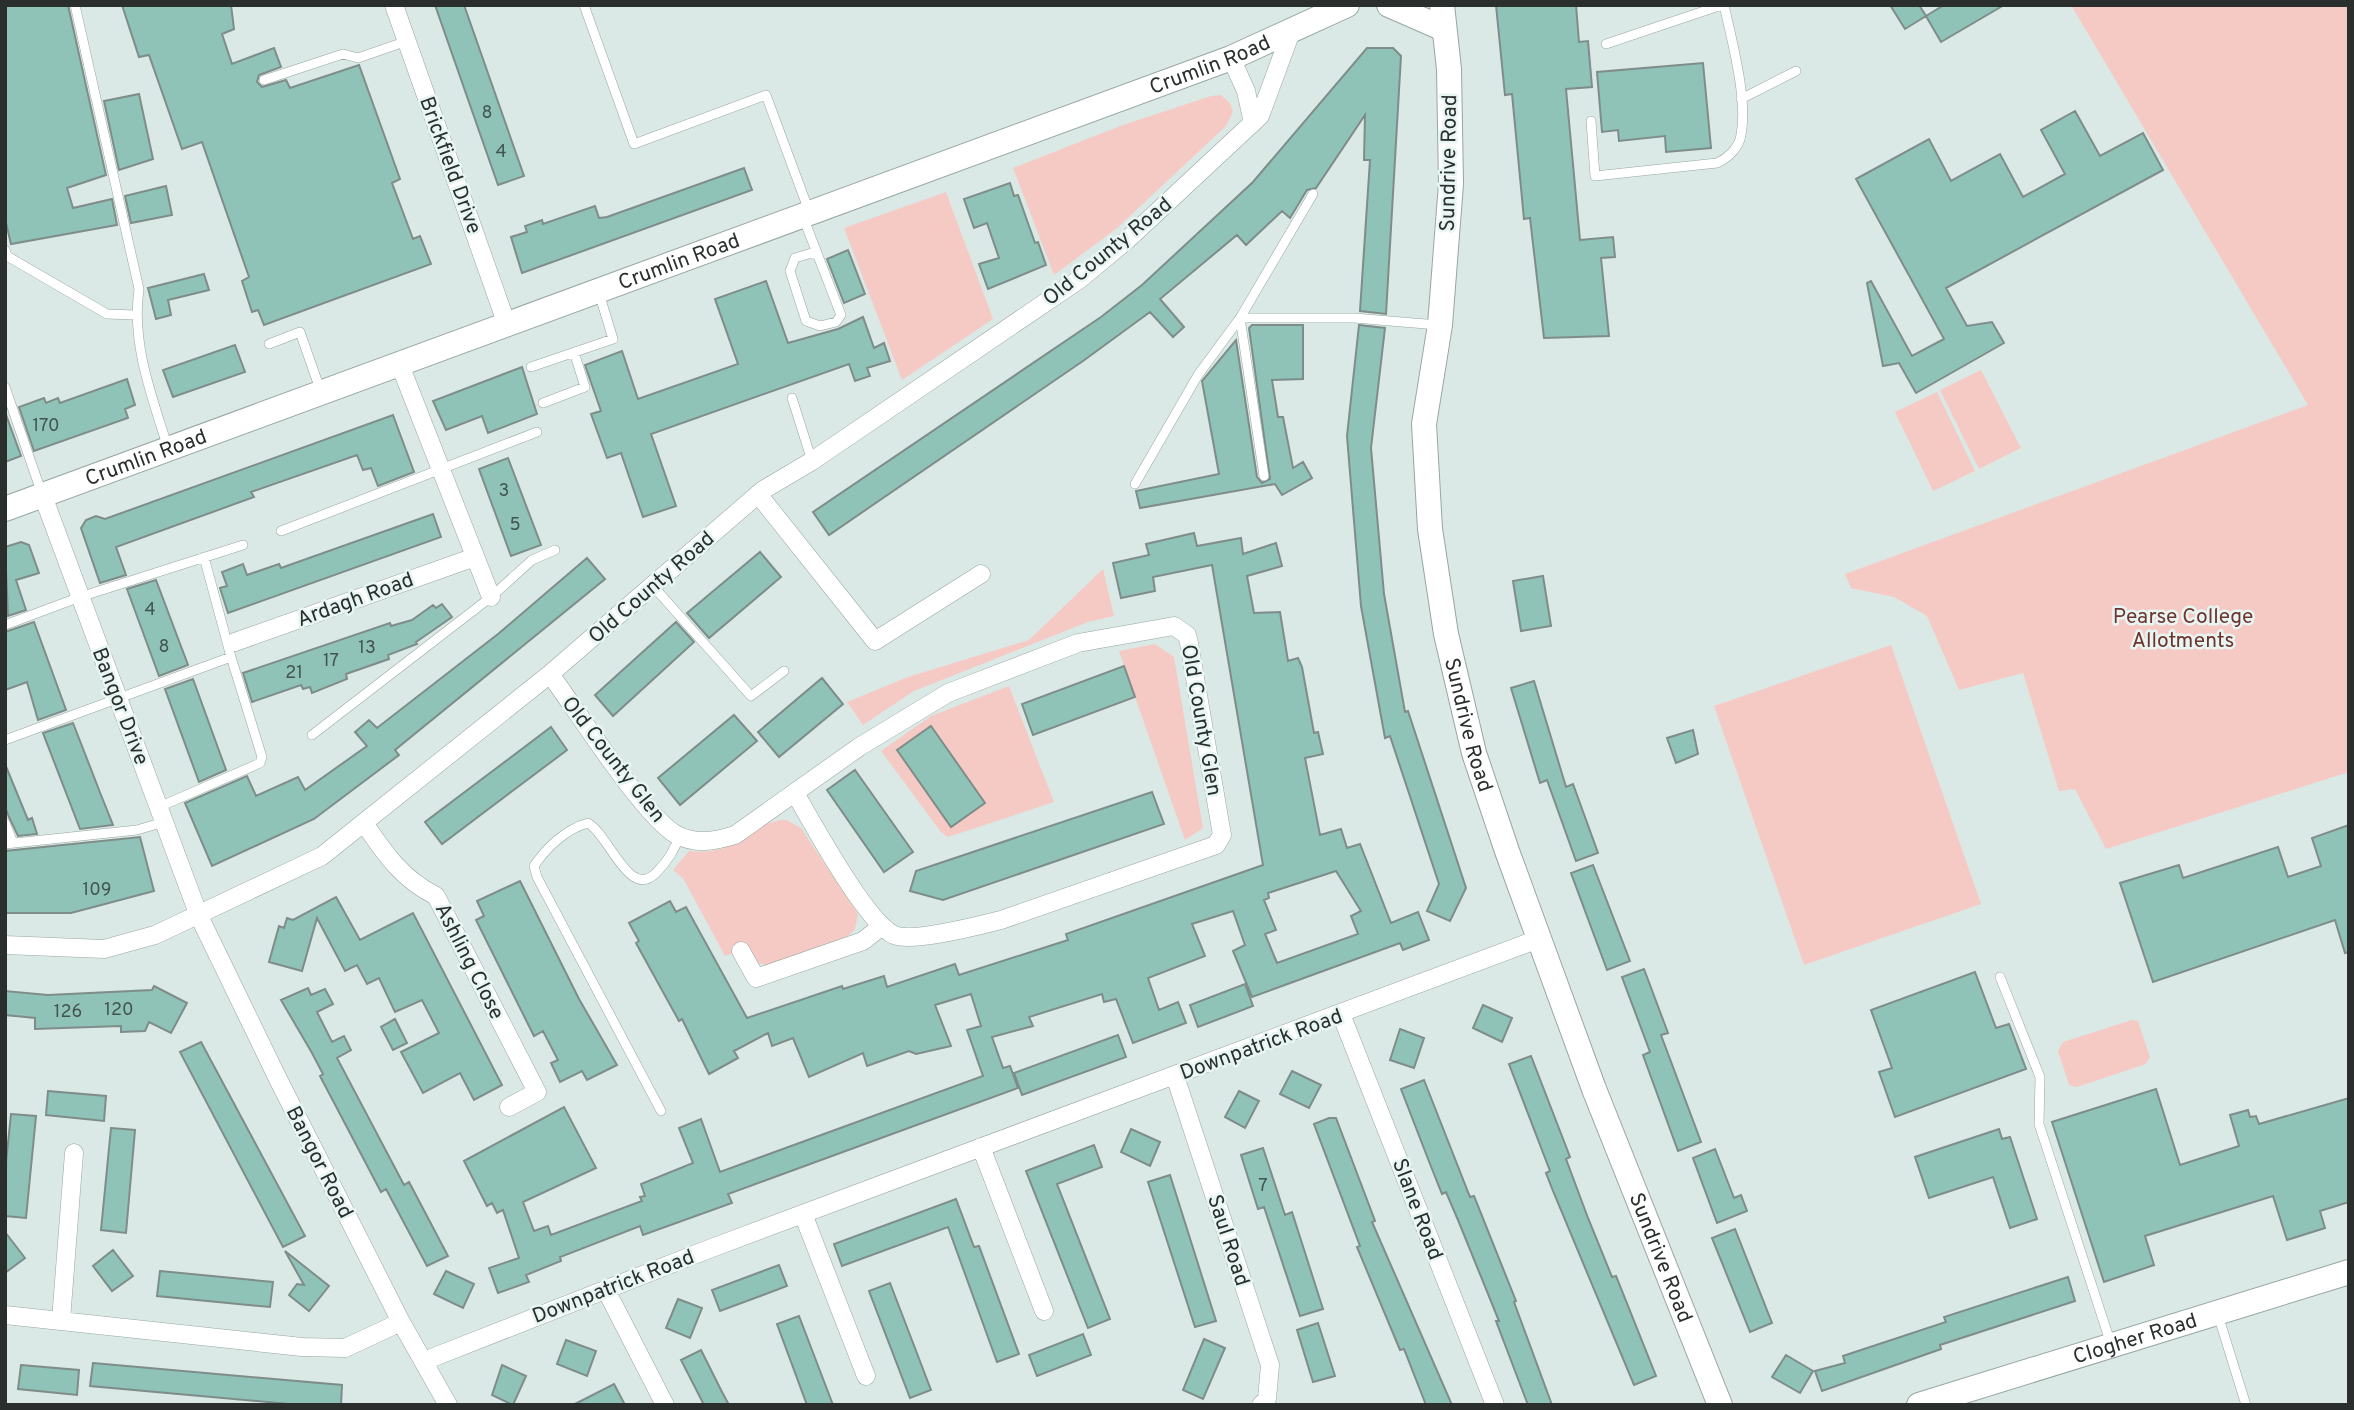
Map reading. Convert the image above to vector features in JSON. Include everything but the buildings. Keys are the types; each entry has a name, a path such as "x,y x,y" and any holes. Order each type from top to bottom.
{"street":[{"name":"Brickfield Drive","path":"394,5 507,325"},
{"path":"1389,5 1443,17"},
{"name":"Crumlin Road","path":"5,509 1231,58 1343,6"},
{"name":"Sundrive Road","path":"1443,17 1451,113 1451,184 1440,325 1424,424 1430,529 1446,634 1474,752 1594,1089 1720,1405"},
{"name":"Old County Road","path":"5,944 104,949 155,935 322,856 550,674 758,494 812,461 1080,279 1127,240 1253,123 1268,100 1291,32"},
{"path":"1231,58 1246,91 1253,123"},
{"path":"400,365 491,597"},
{"path":"758,494 875,641 981,574"},
{"name":"Bangor Drive","path":"43,496 200,916"},
{"name":"Ardagh Road","path":"233,650 475,556"},
{"name":"Old County Glen","path":"550,674 633,789 670,831 694,841 715,842 735,835 859,747 948,693 1077,643 1166,626 1174,626 1186,635 1222,835 1216,845 965,929 897,936 882,926"},
{"path":"741,951 756,978 863,941 882,926 841,868 795,793"},
{"name":"Ashling Close","path":"364,823 392,864 413,884 436,896 531,1080 537,1092 509,1107"},
{"name":"Bangor Road","path":"200,916 278,1079 401,1322 448,1405"},
{"name":"Downpatrick Road","path":"424,1361 803,1214 1541,938"},
{"name":"Slane Road","path":"1341,1014 1494,1405"},
{"name":"Saul Road","path":"1175,1076 1270,1365 1267,1399 1261,1405"},
{"path":"981,1147 1044,1311"},
{"path":"61,1320 74,1153"},
{"path":"803,1214 866,1376"},
{"name":"Clogher Road","path":"1919,1405 2349,1272"},
{"path":"606,1290 665,1405"},
{"path":"5,1314 302,1347 345,1348 401,1322"}],"lane":[{"path":"75,5 139,289 135,315 147,383 169,450"},
{"path":"584,5 634,144 766,95 806,214 815,252 841,315 836,322 820,326 806,321 790,271 795,258 815,252"},
{"path":"1591,121 1595,176 1717,163 1729,158 1741,136 1741,99 1723,5 1606,44"},
{"path":"264,80 343,54 358,58 407,41"},
{"path":"1741,99 1796,71"},
{"path":"1135,484 1198,375 1240,318 1313,194"},
{"path":"5,250 7,256 107,314 135,315"},
{"path":"531,368 613,339 599,291"},
{"path":"1240,318 1354,318 1440,325"},
{"path":"1240,318 1264,476"},
{"path":"269,344 300,332 321,394"},
{"path":"543,403 585,387 574,352"},
{"path":"5,387 43,496"},
{"path":"792,398 812,461"},
{"path":"281,531 537,432"},
{"path":"5,625 80,597 243,545"},
{"path":"312,735 491,597 532,560 555,550"},
{"path":"5,823 9,843 137,830 260,763 262,757 233,650 204,557"},
{"path":"653,586 751,696 784,671"},
{"path":"5,740 233,650"},
{"path":"661,1111 537,877 534,866 544,851 576,827 589,823 598,829 630,876 640,881 649,881 661,868 679,836"},
{"path":"2000,977 2040,1077 2039,1124 2112,1346"},
{"path":"2217,1313 2246,1405"}],"green space":[{"name":"Pearse College Allotments","path":"2071,5 2349,5 2349,772 2106,849 2075,789 2059,791 2023,673 1959,690 1927,616 1894,597 1851,588 1845,574 2308,405"},
{"path":"1221,95 1230,103 1233,112 1226,126 1116,229 1054,275 1013,168 1123,125"},
{"path":"946,192 993,319 902,380 844,228"},
{"path":"1981,370 2021,448 1979,469 1940,390"},
{"path":"1937,392 1975,471 1933,491 1895,412"},
{"path":"1103,569 1114,616 1088,622 914,691 863,725 847,702 908,677 1029,640"},
{"path":"1155,644 1174,657 1203,828 1185,840 1119,651"},
{"path":"1891,645 1981,904 1804,965 1714,706"},
{"path":"1009,686 1054,802 948,837 941,832 881,751 931,716"},
{"path":"787,820 801,828 858,914 855,929 847,937 768,965 756,963 748,949 725,956 683,878 673,870 689,851 718,850 766,824"},
{"path":"2132,1020 2138,1021 2150,1057 2146,1064 2077,1087 2069,1085 2058,1051 2063,1042"}]}
